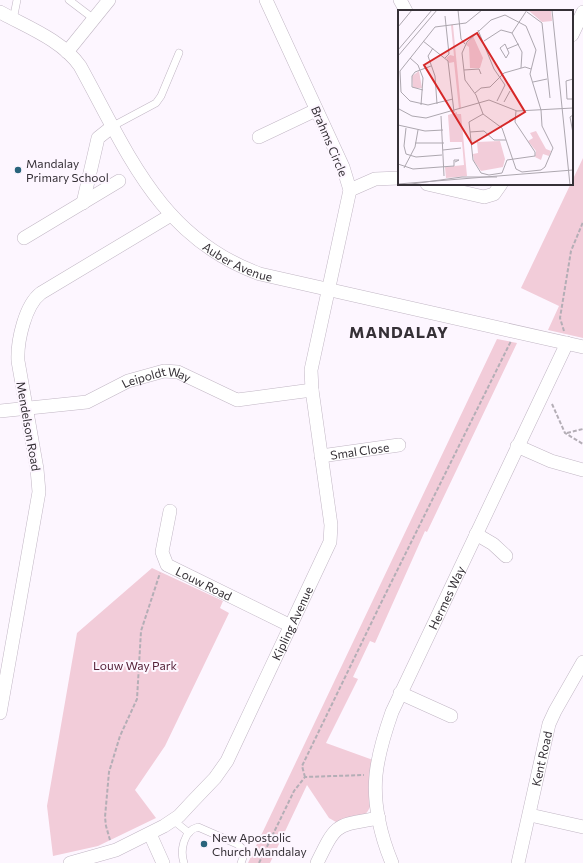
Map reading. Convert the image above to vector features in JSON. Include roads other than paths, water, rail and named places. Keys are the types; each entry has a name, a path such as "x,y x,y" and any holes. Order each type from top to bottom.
{"street":[{"path":"68,52 109,0"},
{"name":"Brahms Circle","path":"266,0 343,167 350,190 329,290"},
{"path":"400,0 405,10"},
{"name":"Auber Avenue","path":"0,12 58,44 68,52 80,66 137,170 154,195 171,215 201,244 230,262 260,274 583,346"},
{"path":"573,33 583,12"},
{"path":"259,137 316,110"},
{"path":"83,203 98,138 113,126"},
{"path":"350,190 375,179 398,178"},
{"path":"24,238 119,181"},
{"path":"431,185 484,197 494,194 500,185"},
{"name":"Mendelson Road","path":"0,713 39,492 39,481 18,351 27,312 33,300 41,293 171,215"},
{"name":"Kipling Avenue","path":"70,863 116,850 150,834 173,820 223,769 330,542 331,525 312,390 313,360 329,290"},
{"name":"Hermes Way","path":"392,863 384,841 379,818 376,789 376,775 387,728 400,693 567,343"},
{"name":"Leipoldt Way","path":"0,411 87,402 128,381 164,371 178,372 238,400 312,390"},
{"name":"Smal Close","path":"321,456 399,445"},
{"path":"517,446 551,462 583,470"},
{"name":"Louw Road","path":"170,511 162,552 164,560 171,568 291,626"},
{"path":"476,534 493,544 506,556"},
{"name":"Kent Road","path":"518,863 552,718 583,662"},
{"path":"400,693 451,716"},
{"path":"530,815 583,827"},
{"path":"317,863 335,829 346,824 379,818"},
{"path":"150,834 163,863"}],"lane":[{"path":"13,20 17,0"},
{"path":"69,0 94,19"},
{"path":"113,126 154,104 158,100 179,53"},
{"path":"173,820 189,833"},
{"path":"184,863 182,847 189,833 195,828 203,828 237,844 244,852 242,863"}],"place":[{"name":"Mandalay Primary School","path":"18,170"},
{"name":"New Apostolic Church Mandalay","path":"204,844"}],"district":[{"name":"MANDALAY","path":"399,331"}],"park label":[{"name":"Louw Way Park","path":"135,665"}]}
